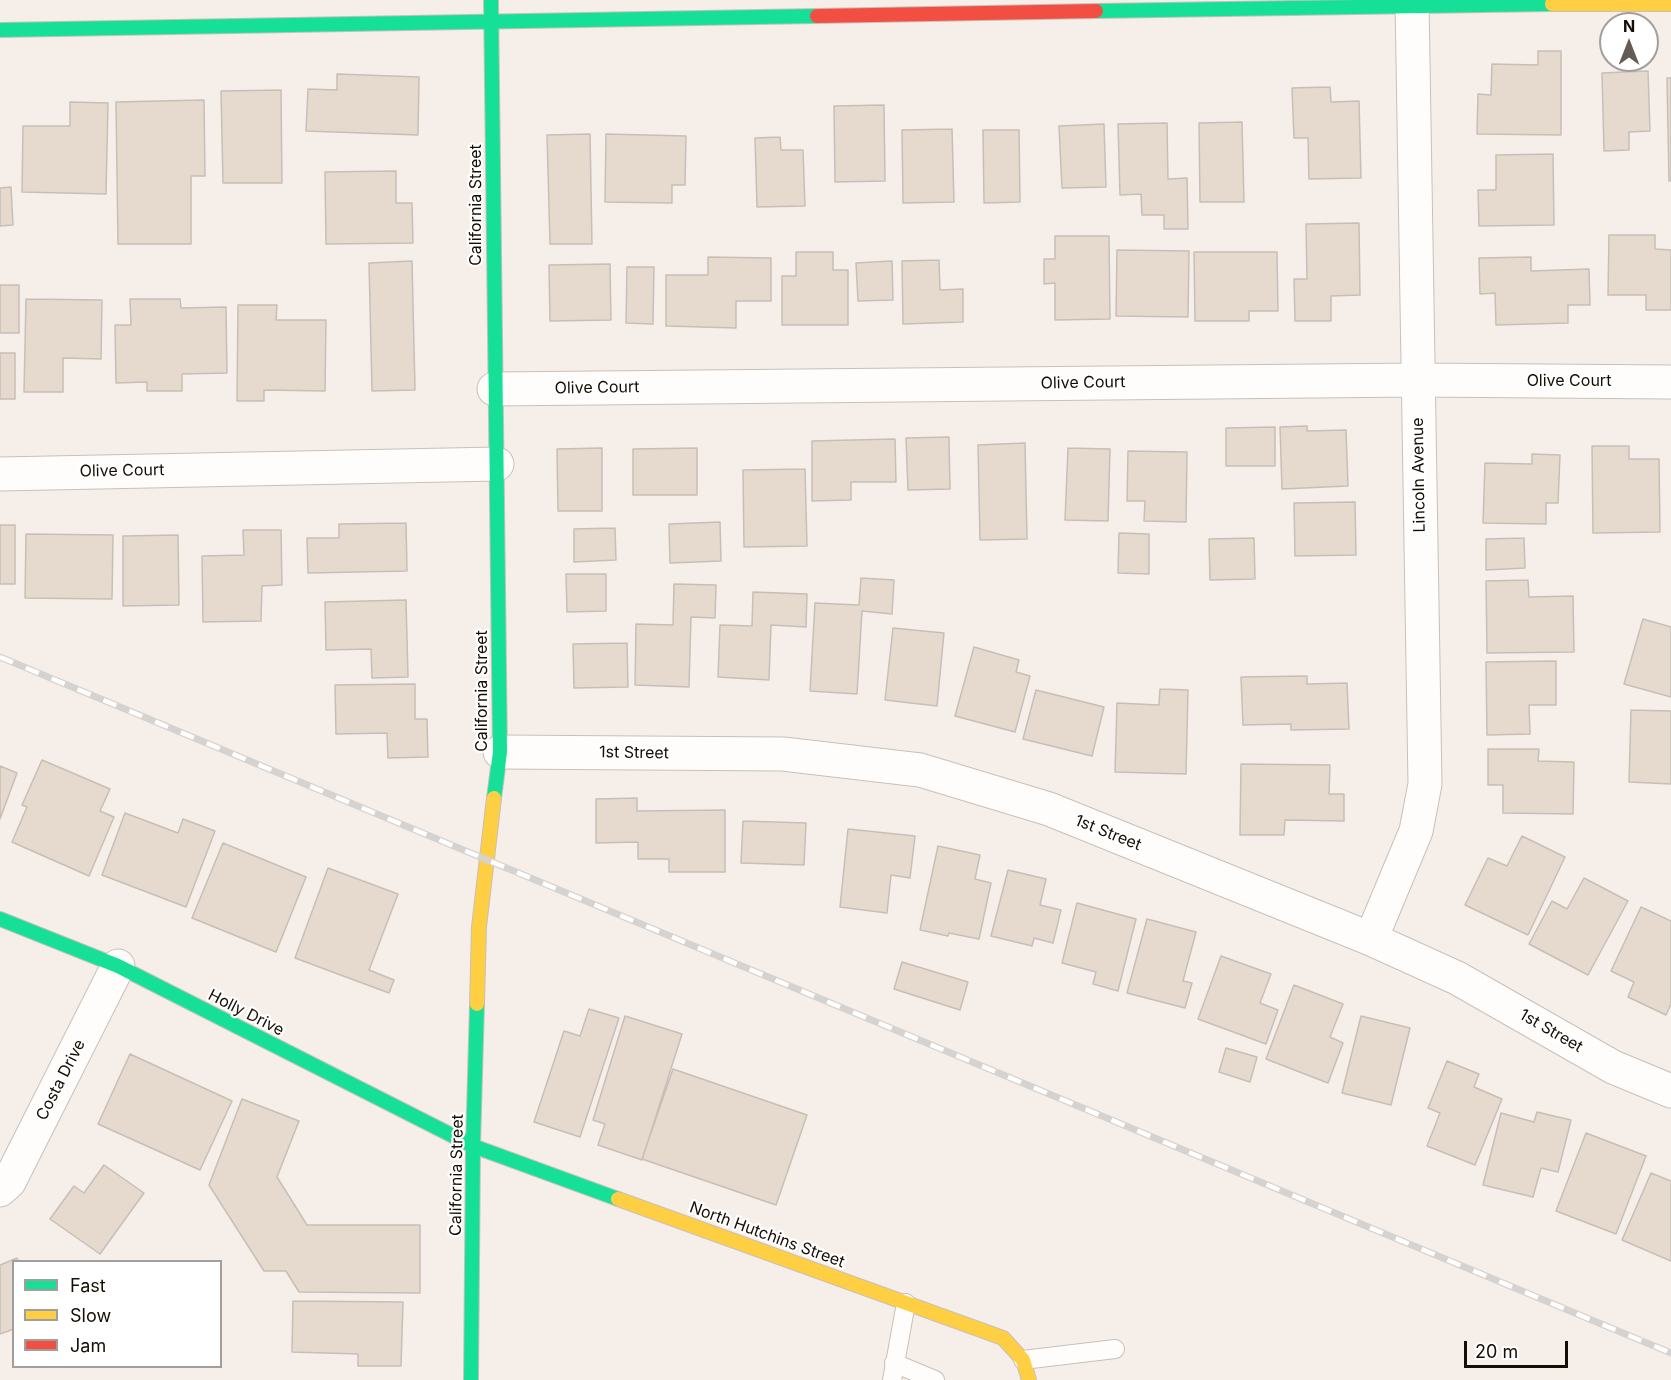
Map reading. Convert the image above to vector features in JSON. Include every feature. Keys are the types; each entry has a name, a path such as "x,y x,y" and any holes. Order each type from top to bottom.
{"street":[{"name":"California Street","path":"471,1380 473,1146 479,927 500,752 491,0"},
{"path":"0,30 1412,3 1671,4"},
{"name":"Lincoln Avenue","path":"1371,939 1416,831 1425,784 1412,3"},
{"name":"Olive Court","path":"494,389 1417,380 1671,382"},
{"name":"Olive Court","path":"0,474 496,464"},
{"name":"1st Street","path":"500,752 783,754 920,770 1049,809 1371,939 1457,978 1613,1066 1671,1091"},
{"name":"Holly Drive","path":"0,919 118,966 473,1146"},
{"name":"Costa Drive","path":"0,1190 9,1182 118,966"},
{"name":"North Hutchins Street","path":"473,1146 1003,1338 1023,1360 1029,1380"}],"lane":[{"path":"906,1303 893,1371 935,1380"},
{"path":"1023,1360 1115,1349"}],"building":[{"path":"1538,51 1561,51 1561,135 1477,134 1478,94 1491,95 1492,64 1538,65"},
{"path":"1648,72 1650,131 1629,132 1629,150 1604,151 1602,73"},
{"path":"337,74 419,77 418,135 306,131 308,89 337,90"},
{"path":"1667,78 1671,78 1671,181 1669,181"},
{"path":"1330,87 1331,102 1359,101 1361,178 1309,179 1308,138 1294,138 1292,88"},
{"path":"281,90 282,183 223,183 221,91"},
{"path":"204,100 205,176 191,176 191,244 118,244 116,102"},
{"path":"70,102 108,103 106,194 22,192 23,126 70,126"},
{"path":"884,105 885,181 835,182 834,106"},
{"path":"1242,122 1244,202 1200,202 1199,123"},
{"path":"1167,123 1168,179 1187,178 1188,229 1164,229 1164,215 1142,215 1141,194 1120,195 1118,124"},
{"path":"1104,124 1106,187 1062,188 1059,126"},
{"path":"952,129 954,202 903,203 902,130"},
{"path":"983,130 1019,130 1020,202 984,203"},
{"path":"590,134 592,244 550,244 547,135"},
{"path":"606,134 686,136 685,185 672,185 672,203 605,202"},
{"path":"780,137 781,150 803,150 805,206 757,207 755,138"},
{"path":"1553,154 1554,225 1479,226 1478,190 1496,190 1496,155"},
{"path":"396,171 396,203 412,203 413,243 326,244 325,172"},
{"path":"11,187 13,225 0,226 0,188"},
{"path":"1359,223 1360,295 1331,296 1331,321 1295,321 1294,279 1307,279 1306,224"},
{"path":"1609,235 1655,235 1655,249 1671,250 1671,310 1646,310 1646,295 1608,295"},
{"path":"1055,236 1109,236 1110,319 1055,320 1055,283 1044,284 1044,259 1055,259"},
{"path":"1117,250 1189,251 1188,317 1116,316"},
{"path":"796,252 833,252 833,270 848,270 848,325 782,325 782,276 796,276"},
{"path":"1194,252 1277,252 1278,311 1249,311 1249,321 1195,321"},
{"path":"708,257 771,258 771,301 736,301 736,328 666,326 666,275 708,275"},
{"path":"1531,257 1531,271 1589,269 1590,305 1568,305 1568,323 1496,325 1495,293 1480,294 1479,258"},
{"path":"939,260 940,290 963,289 963,322 903,324 902,261"},
{"path":"412,261 415,390 372,391 369,263"},
{"path":"892,261 893,300 858,301 856,263"},
{"path":"610,264 611,320 550,321 549,265"},
{"path":"627,267 654,267 653,324 626,323"},
{"path":"0,285 19,285 19,333 0,333"},
{"path":"26,299 102,300 101,359 63,358 63,392 24,392"},
{"path":"130,299 180,299 181,308 226,307 227,373 182,374 182,391 147,391 147,382 116,383 115,325 131,325"},
{"path":"238,305 277,305 276,320 326,320 325,391 264,390 264,401 237,401"},
{"path":"0,353 15,353 15,399 0,399"},
{"path":"1307,426 1307,431 1346,430 1348,486 1282,489 1280,427"},
{"path":"1275,427 1275,466 1226,466 1226,428"},
{"path":"949,437 950,489 908,490 906,438"},
{"path":"895,439 896,482 851,482 851,500 812,501 812,441"},
{"path":"1025,443 1027,539 980,540 978,445"},
{"path":"1592,446 1629,446 1629,459 1659,459 1660,532 1593,533"},
{"path":"602,448 602,511 558,511 557,449"},
{"path":"697,448 697,495 633,495 633,449"},
{"path":"1068,448 1110,449 1108,521 1065,520"},
{"path":"1128,451 1187,452 1186,522 1144,521 1145,501 1127,501"},
{"path":"1532,454 1560,455 1558,503 1546,503 1546,524 1483,523 1485,463 1532,464"},
{"path":"805,469 807,546 744,547 743,470"},
{"path":"1355,502 1356,555 1295,556 1294,503"},
{"path":"720,522 721,561 670,563 669,524"},
{"path":"406,523 407,571 308,573 307,538 339,538 339,524"},
{"path":"0,525 15,525 15,584 0,584"},
{"path":"615,528 616,560 574,562 574,529"},
{"path":"243,530 281,530 282,585 262,586 261,621 203,622 202,556 244,555"},
{"path":"1119,533 1149,534 1149,574 1118,573"},
{"path":"26,534 113,535 112,599 25,598"},
{"path":"178,535 179,605 123,606 123,536"},
{"path":"1254,538 1255,579 1210,580 1209,539"},
{"path":"1524,538 1525,568 1486,570 1486,539"},
{"path":"566,574 606,574 606,611 567,612"},
{"path":"861,578 894,580 892,614 862,611 857,694 810,691 815,603 859,605"},
{"path":"1528,580 1529,597 1573,596 1574,652 1487,653 1486,581"},
{"path":"674,584 716,585 715,618 691,617 689,687 635,685 636,624 673,625"},
{"path":"753,592 807,594 806,627 771,625 769,680 718,677 720,625 752,626"},
{"path":"406,600 408,677 372,678 371,649 326,650 325,602"},
{"path":"1643,619 1671,627 1671,697 1624,684"},
{"path":"893,628 944,633 937,706 885,700"},
{"path":"627,643 628,687 574,688 573,644"},
{"path":"974,647 1019,660 1016,672 1030,676 1015,732 955,716"},
{"path":"1556,661 1556,705 1529,705 1530,734 1487,735 1486,662"},
{"path":"1307,676 1307,684 1347,683 1349,729 1291,730 1291,724 1243,725 1241,677"},
{"path":"415,684 415,719 427,719 428,757 388,758 387,733 336,734 335,685"},
{"path":"1160,689 1188,690 1186,774 1115,772 1117,703 1159,705"},
{"path":"1036,690 1104,707 1092,756 1023,739"},
{"path":"1631,710 1671,711 1671,784 1629,782"},
{"path":"1488,749 1539,749 1538,761 1574,762 1573,814 1503,813 1503,785 1488,785"},
{"path":"42,760 110,789 100,811 114,817 89,876 12,842 27,807 22,805"},
{"path":"1241,764 1330,765 1329,794 1344,794 1344,821 1285,820 1284,835 1240,835"},
{"path":"0,766 17,773 0,819"},
{"path":"637,798 637,811 725,810 725,872 669,872 669,859 638,859 638,842 596,843 596,799"},
{"path":"125,813 178,833 183,819 215,831 186,907 102,875"},
{"path":"743,821 806,823 804,865 741,863"},
{"path":"848,829 915,836 910,878 891,875 887,913 840,907"},
{"path":"1522,836 1565,857 1528,935 1465,905 1488,858 1507,866"},
{"path":"223,843 306,877 276,952 192,918"},
{"path":"938,846 980,855 975,879 991,883 979,939 920,930"},
{"path":"328,868 398,894 369,970 394,980 389,993 295,958"},
{"path":"1008,870 1046,879 1040,905 1061,910 1053,943 1034,938 1032,946 991,936"},
{"path":"1584,878 1628,901 1588,975 1529,944 1552,901 1567,909"},
{"path":"1077,903 1136,919 1118,991 1093,984 1096,972 1062,963"},
{"path":"1641,907 1671,921 1671,1004 1666,1015 1628,997 1634,982 1611,971"},
{"path":"1147,919 1196,932 1183,981 1192,983 1185,1008 1127,993"},
{"path":"1221,956 1271,974 1260,1003 1278,1010 1266,1044 1198,1019"},
{"path":"902,962 968,982 960,1010 894,989"},
{"path":"1294,985 1343,1004 1330,1037 1343,1043 1328,1083 1266,1059"},
{"path":"589,1009 619,1018 580,1137 534,1122 564,1031 580,1036"},
{"path":"625,1016 682,1034 642,1160 598,1145 605,1124 593,1120"},
{"path":"1361,1016 1410,1028 1391,1105 1342,1093"},
{"path":"1226,1048 1257,1057 1250,1082 1219,1072"},
{"path":"130,1054 232,1101 200,1170 98,1124"},
{"path":"1447,1061 1479,1074 1474,1087 1502,1099 1475,1165 1427,1146 1440,1113 1428,1108"},
{"path":"673,1069 807,1115 776,1205 642,1159"},
{"path":"242,1099 299,1121 277,1177 307,1225 420,1225 420,1293 299,1292 286,1271 264,1271 209,1185"},
{"path":"1537,1112 1571,1120 1558,1172 1541,1168 1533,1197 1483,1185 1501,1113 1534,1122"},
{"path":"1586,1133 1646,1156 1616,1234 1556,1211"},
{"path":"104,1165 144,1193 100,1254 50,1219 74,1186 84,1193"},
{"path":"1651,1173 1671,1181 1671,1261 1622,1240"},
{"path":"12,1260 12,1330 0,1334 0,1265"},
{"path":"293,1301 403,1302 401,1366 358,1366 358,1354 292,1352"}],"railway":[{"path":"0,657 1671,1353"}],"traffic: fast":[{"path":"491,0 500,752 494,798"},
{"path":"1096,11 1552,4"},
{"path":"0,30 817,16"},
{"path":"0,919 118,966 473,1146 618,1199"},
{"path":"471,1380 477,1004"}],"traffic: slow":[{"path":"1552,4 1671,4"},
{"path":"477,1004 479,927 494,798"},
{"path":"618,1199 1003,1338 1023,1360 1029,1380"}],"traffic: jam":[{"path":"817,16 1096,11"}]}
